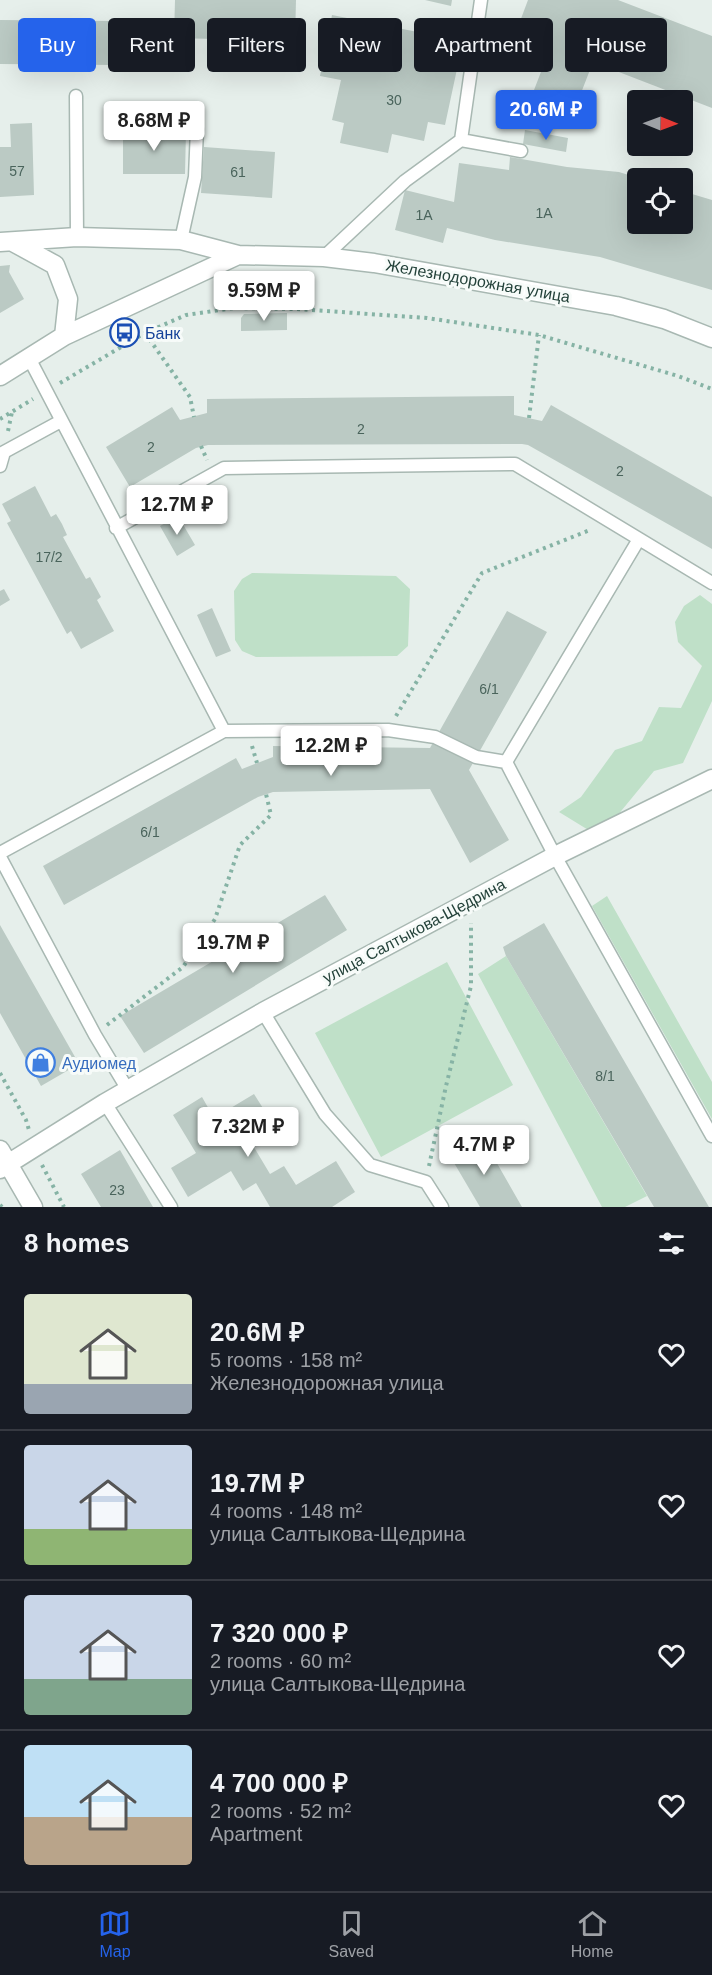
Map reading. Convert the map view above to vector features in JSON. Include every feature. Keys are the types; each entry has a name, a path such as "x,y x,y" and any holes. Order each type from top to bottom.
{"street":[{"path":"6,242 77,237 181,240 238,255"},
{"path":"6,242 55,265 68,298 64,336"},
{"path":"0,376 64,336 238,255"},
{"name":"Железнодорожная улица","path":"238,255 324,257 421,270 616,306 664,319 712,338"},
{"name":"улица Салтыкова-Щедрина","path":"2,1160 263,1012 471,900 712,779"},
{"path":"2,1160 33,1207"}],"lane":[{"path":"324,257 405,181 461,140 481,0"},
{"path":"76,96 77,237"},
{"path":"181,240 195,177 197,129"},
{"path":"461,140 521,151"},
{"path":"29,358 224,731"},
{"path":"0,466 4,452 61,421"},
{"path":"116,528 224,468 515,464 712,583"},
{"path":"506,762 639,539"},
{"path":"128,1090 95,1035 0,855 224,731 388,730 435,737 476,757 506,762"},
{"path":"506,762 555,856 712,1136"},
{"path":"263,1012 325,1114 370,1165 426,1182 442,1207"},
{"path":"105,1103 171,1207"}],"path":[{"path":"0,419 145,333 186,315 244,308 297,309 427,318 539,335 678,376 712,389"},
{"path":"145,333 190,396 194,417"},
{"path":"529,418 539,335"},
{"path":"388,730 482,573 610,522"},
{"path":"95,1035 183,967 215,919 240,845 271,815 266,794"},
{"path":"426,1182 446,1086 471,986 471,900"},
{"path":"0,1073 26,1120 29,1130"},
{"path":"45,1171 64,1207"}],"green space":[{"path":"252,573 396,576 410,589 408,646 397,656 256,657 242,651 235,640 234,591 242,579"},
{"path":"700,595 712,604 712,701 683,763 654,771 608,827 590,831 559,812 581,797 615,750 642,741 659,707 681,708 702,666 678,642 675,622 684,606"},
{"path":"607,896 712,1082 712,1119 592,906"},
{"path":"506,956 647,1196 625,1207 602,1207 478,974"},
{"path":"447,962 513,1085 381,1157 315,1033"}],"building":[{"path":"175,0 296,0 296,18 207,18 207,39 195,39 195,18 175,18"},
{"path":"425,0 452,0 451,6"},
{"path":"528,0 618,0 665,18 565,18 565,72 589,72 576,106 534,90 541,72 553,72 553,18 521,18"},
{"path":"332,15 347,18 331,18"},
{"path":"667,19 712,36 712,108 693,101 693,90 665,90 619,72 667,72"},
{"path":"0,20 18,20 18,64 0,64"},
{"path":"96,21 108,21 108,65 96,65"},
{"path":"402,29 414,31 414,72 456,72 445,125 428,122 424,141 392,134 388,153 340,143 344,123 332,120 341,80 320,76 321,72 402,72"},
{"path":"32,123 34,195 0,197 0,147 11,147 10,124"},
{"path":"123,130 186,131 185,174 123,174"},
{"path":"525,130 568,138 566,152 523,144"},
{"path":"204,147 275,152 272,198 201,193"},
{"path":"510,157 627,175 627,234 693,234 693,194 712,200 712,290 600,257 495,240 447,228 443,243 395,230 405,190 454,202 459,163 509,170"},
{"path":"10,265 9,272 24,299 0,313 0,266"},
{"path":"287,313 287,330 241,331 241,318 244,314"},
{"path":"514,396 514,415 542,421 551,405 712,497 712,549 528,445 208,445 196,448 130,487 106,447 172,407 180,420 207,413 207,399"},
{"path":"35,486 51,517 56,514 62,524 67,535 63,537 86,579 90,577 101,597 97,600 114,631 81,649 71,631 67,634 7,523 11,521 2,504"},
{"path":"178,516 195,545 177,556 160,526"},
{"path":"4,589 10,600 0,606 0,591"},
{"path":"212,608 231,651 216,657 197,615"},
{"path":"507,611 547,632 469,770 509,840 470,863 430,789 273,792 258,797 64,905 43,866 236,758 242,769 273,757 273,746 430,748"},
{"path":"325,895 347,930 144,1053 120,1016"},
{"path":"544,923 709,1207 654,1207 506,956 503,947"},
{"path":"0,925 79,1064 41,1086 0,1013"},
{"path":"254,1094 273,1124 249,1139 270,1174 284,1166 296,1185 336,1161 355,1192 332,1207 270,1207 256,1183 243,1191 231,1171 188,1197 171,1168 196,1153 173,1115 202,1097 214,1118"},
{"path":"482,1137 522,1207 480,1207 450,1156"},
{"path":"120,1150 153,1207 101,1207 81,1174"}],"place":[{"name":"Банк","path":"124,333"},
{"name":"Аудиомед","path":"41,1063"}]}
